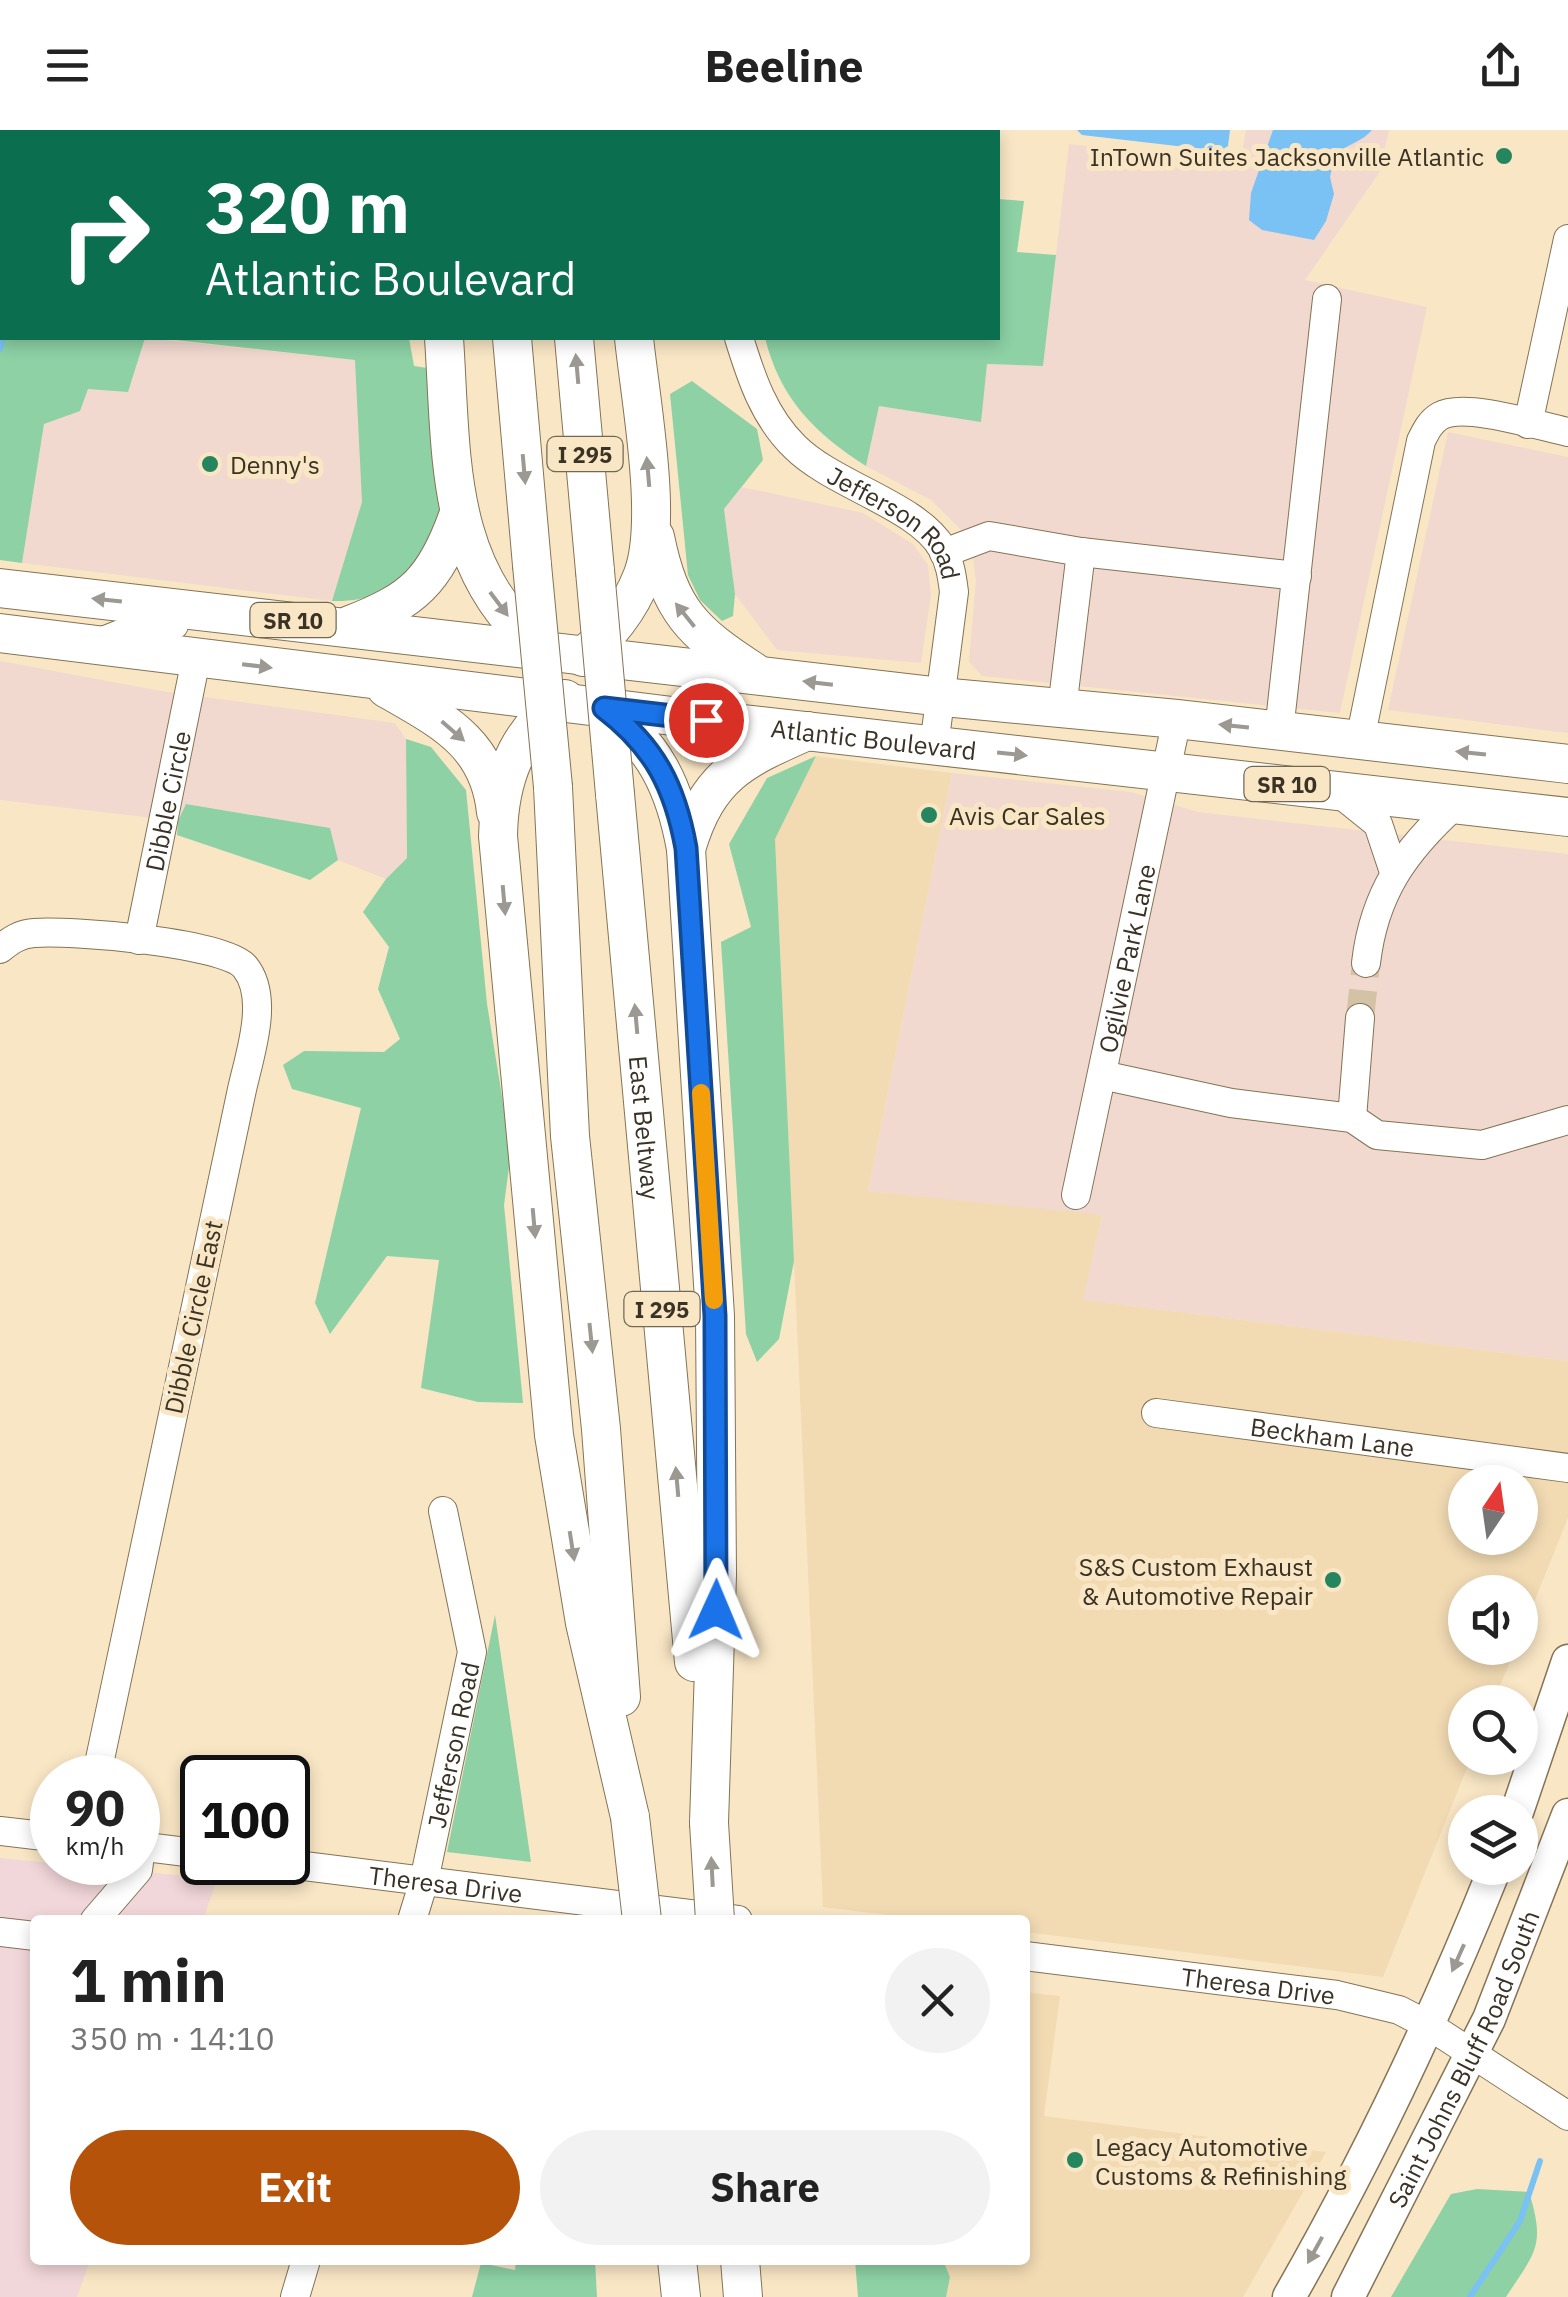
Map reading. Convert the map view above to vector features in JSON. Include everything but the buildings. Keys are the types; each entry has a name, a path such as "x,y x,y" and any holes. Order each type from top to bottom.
{"highway":[{"path":"444,340 458,516 489,592 519,630 638,738 672,789 686,848 715,1316 717,1575 709,1824"},
{"name":"I 295","path":"512,340 553,787 570,1136 601,1430 630,1818 641,1915"},
{"name":"East Beltway","path":"574,340 715,1915"},
{"path":"634,340 652,525 672,599 704,637 760,676"},
{"path":"347,626 388,611 412,594 434,570 458,516"},
{"path":"498,836 499,805 506,775 522,739 612,630 629,603 644,574 652,525"},
{"name":"SR 10","path":"0,588 448,638 573,679"},
{"name":"SR 10","path":"0,632 480,692 573,679"},
{"name":"Atlantic Boulevard","path":"573,679 632,667 675,665 1568,764"},
{"path":"371,679 441,720 478,756 489,776 498,836 554,1435 585,1623 630,1818"},
{"name":"Atlantic Boulevard","path":"573,679 672,716 1568,817"},
{"path":"686,848 692,828 722,779 744,760 806,731"},
{"path":"677,2265 680,2297"},
{"path":"740,2265 743,2297"}],"main road":[{"path":"1526,1795 1556,1738 1568,1661"},
{"name":"Saint Johns Bluff Road South","path":"1348,2297 1473,2054 1568,1815"},
{"name":"Saint Johns Bluff Road South","path":"1289,2297 1369,2150 1488,1885"}],"street":[{"path":"1528,424 1568,239"},
{"path":"1279,731 1327,299"},
{"name":"Jefferson Road","path":"739,340 766,410 794,447 838,480 921,524 944,552 952,569 954,592 934,746"},
{"path":"1360,740 1420,441 1428,426 1442,414 1462,410 1568,432"},
{"path":"944,552 989,536 1081,552 1296,576"},
{"path":"1062,708 1081,552"},
{"path":"92,645 133,629 158,631 174,625 177,608"},
{"name":"Dibble Circle","path":"139,940 196,659"},
{"name":"Ogilvie Park Lane","path":"1076,1195 1177,719"},
{"path":"1336,790 1378,824 1394,872"},
{"path":"1366,963 1370,926 1394,872 1429,828 1456,804"},
{"name":"Dibble Circle East","path":"0,949 15,937 32,933 139,940 226,954 244,967 257,998 241,1094 101,1755"},
{"path":"1352,1118 1360,1018"},
{"path":"1102,1075 1231,1104 1352,1118 1376,1135 1482,1145 1568,1120"},
{"name":"Beckham Lane","path":"1156,1413 1568,1468"},
{"name":"Jefferson Road","path":"414,1915 472,1652 443,1511"},
{"path":"0,1831 30,1834"},
{"name":"Theresa Drive","path":"310,1867 698,1915"},
{"path":"99,1915 125,1885"},
{"path":"0,1932 30,1935"},
{"name":"Theresa Drive","path":"1030,1957 1337,1996 1399,2010 1568,2116"},
{"path":"295,2297 305,2265"}],"shaded area":[{"path":"1246,130 1389,130 1379,173 1305,280 1427,307 1340,713 982,676 969,662 976,580 962,531 931,500 866,466 879,406 980,421 987,364 1043,366 1069,144 1240,164"},
{"path":"144,340 356,360 362,502 332,601 22,563 44,424 79,411 88,389 128,392"},
{"path":"1448,432 1568,457 1568,733 1388,710"},
{"path":"742,487 863,513 913,544 928,565 931,595 921,663 777,650 735,594 724,509"},
{"path":"0,661 161,691 395,723 406,739 407,858 386,879 338,860 330,828 187,804 178,821 0,800"},
{"path":"816,756 952,773 868,1191 1102,1215 1083,1300 1568,1361 1568,1518 1538,1592 1538,1575 1448,1575 1448,1665 1509,1665 1500,1685 1448,1685 1448,1775 1464,1775 1456,1795 1448,1795 1448,1815 1383,1977 1030,1933 1030,1915 888,1915 823,1907 775,839"},
{"path":"952,773 1131,792 1198,812 1568,854 1568,1361 1082,1300 1102,1216 868,1191"},
{"path":"0,1858 30,1861 30,1885 160,1885 160,1873 180,1875 180,1885 215,1885 205,1915 30,1915 30,2265 88,2265 77,2297 0,2297"},
{"path":"1030,1993 1060,1996 1044,2116 1326,2152 1243,2297 865,2297 862,2265 1030,2265"}],"green space":[{"path":"1000,199 1024,201 1017,252 1056,255 1043,366 987,364 981,422 879,406 866,466 815,427 790,396 766,340 1000,340"},
{"path":"0,340 144,340 128,392 88,389 80,411 44,424 22,563 0,560"},
{"path":"176,340 409,340 414,366 427,368 437,482 444,500 417,575 386,591 332,601 362,502 355,360"},
{"path":"692,381 757,429 763,460 724,509 735,594 733,616 722,621 700,600 688,575 670,394"},
{"path":"406,739 431,747 466,790 487,1004 511,1152 504,1205 523,1403 478,1402 421,1388 439,1260 387,1256 330,1334 315,1303 361,1108 292,1089 283,1065 304,1051 384,1052 400,1039 378,989 389,947 363,912 386,879 407,858"},
{"path":"816,756 775,839 794,1261 779,1339 757,1362 746,1334 721,942 751,927 729,844 767,778"},
{"path":"186,804 330,828 338,860 310,880 177,835"},
{"path":"495,1615 531,1862 447,1852"},
{"path":"1477,2189 1529,2192 1534,2210 1535,2248 1506,2297 1391,2297 1451,2194"},
{"path":"480,2265 515,2270 516,2265 595,2265 597,2297 472,2297"},
{"path":"855,2265 945,2265 950,2277 946,2297 858,2297"}],"water":[{"path":"1077,130 1230,130 1228,146 1220,151 1082,135"},
{"path":"1273,130 1372,130 1335,154 1330,177 1334,194 1326,221 1314,240 1262,230 1249,220 1251,193"}],"waterway":[{"path":"0,349 2,340"},
{"path":"1470,2297 1520,2221 1540,2161"}],"tunnel":[{"path":"1360,1018 1366,963"}],"slow traffic":[{"path":"701,1093 714,1300"}],"place":[{"name":"InTown Suites Jacksonville Atlantic","path":"1504,156"},
{"name":"Denny's","path":"210,464"},
{"name":"Avis Car Sales","path":"929,815"},
{"name":"S&S Custom Exhaust & Automotive Repair","path":"1333,1580"},
{"name":"Legacy Automotive Customs & Refinishing","path":"1075,2160"}],"route":[{"path":"706,720 604,708 638,738 672,789 686,848 715,1316 716,1610"}]}
